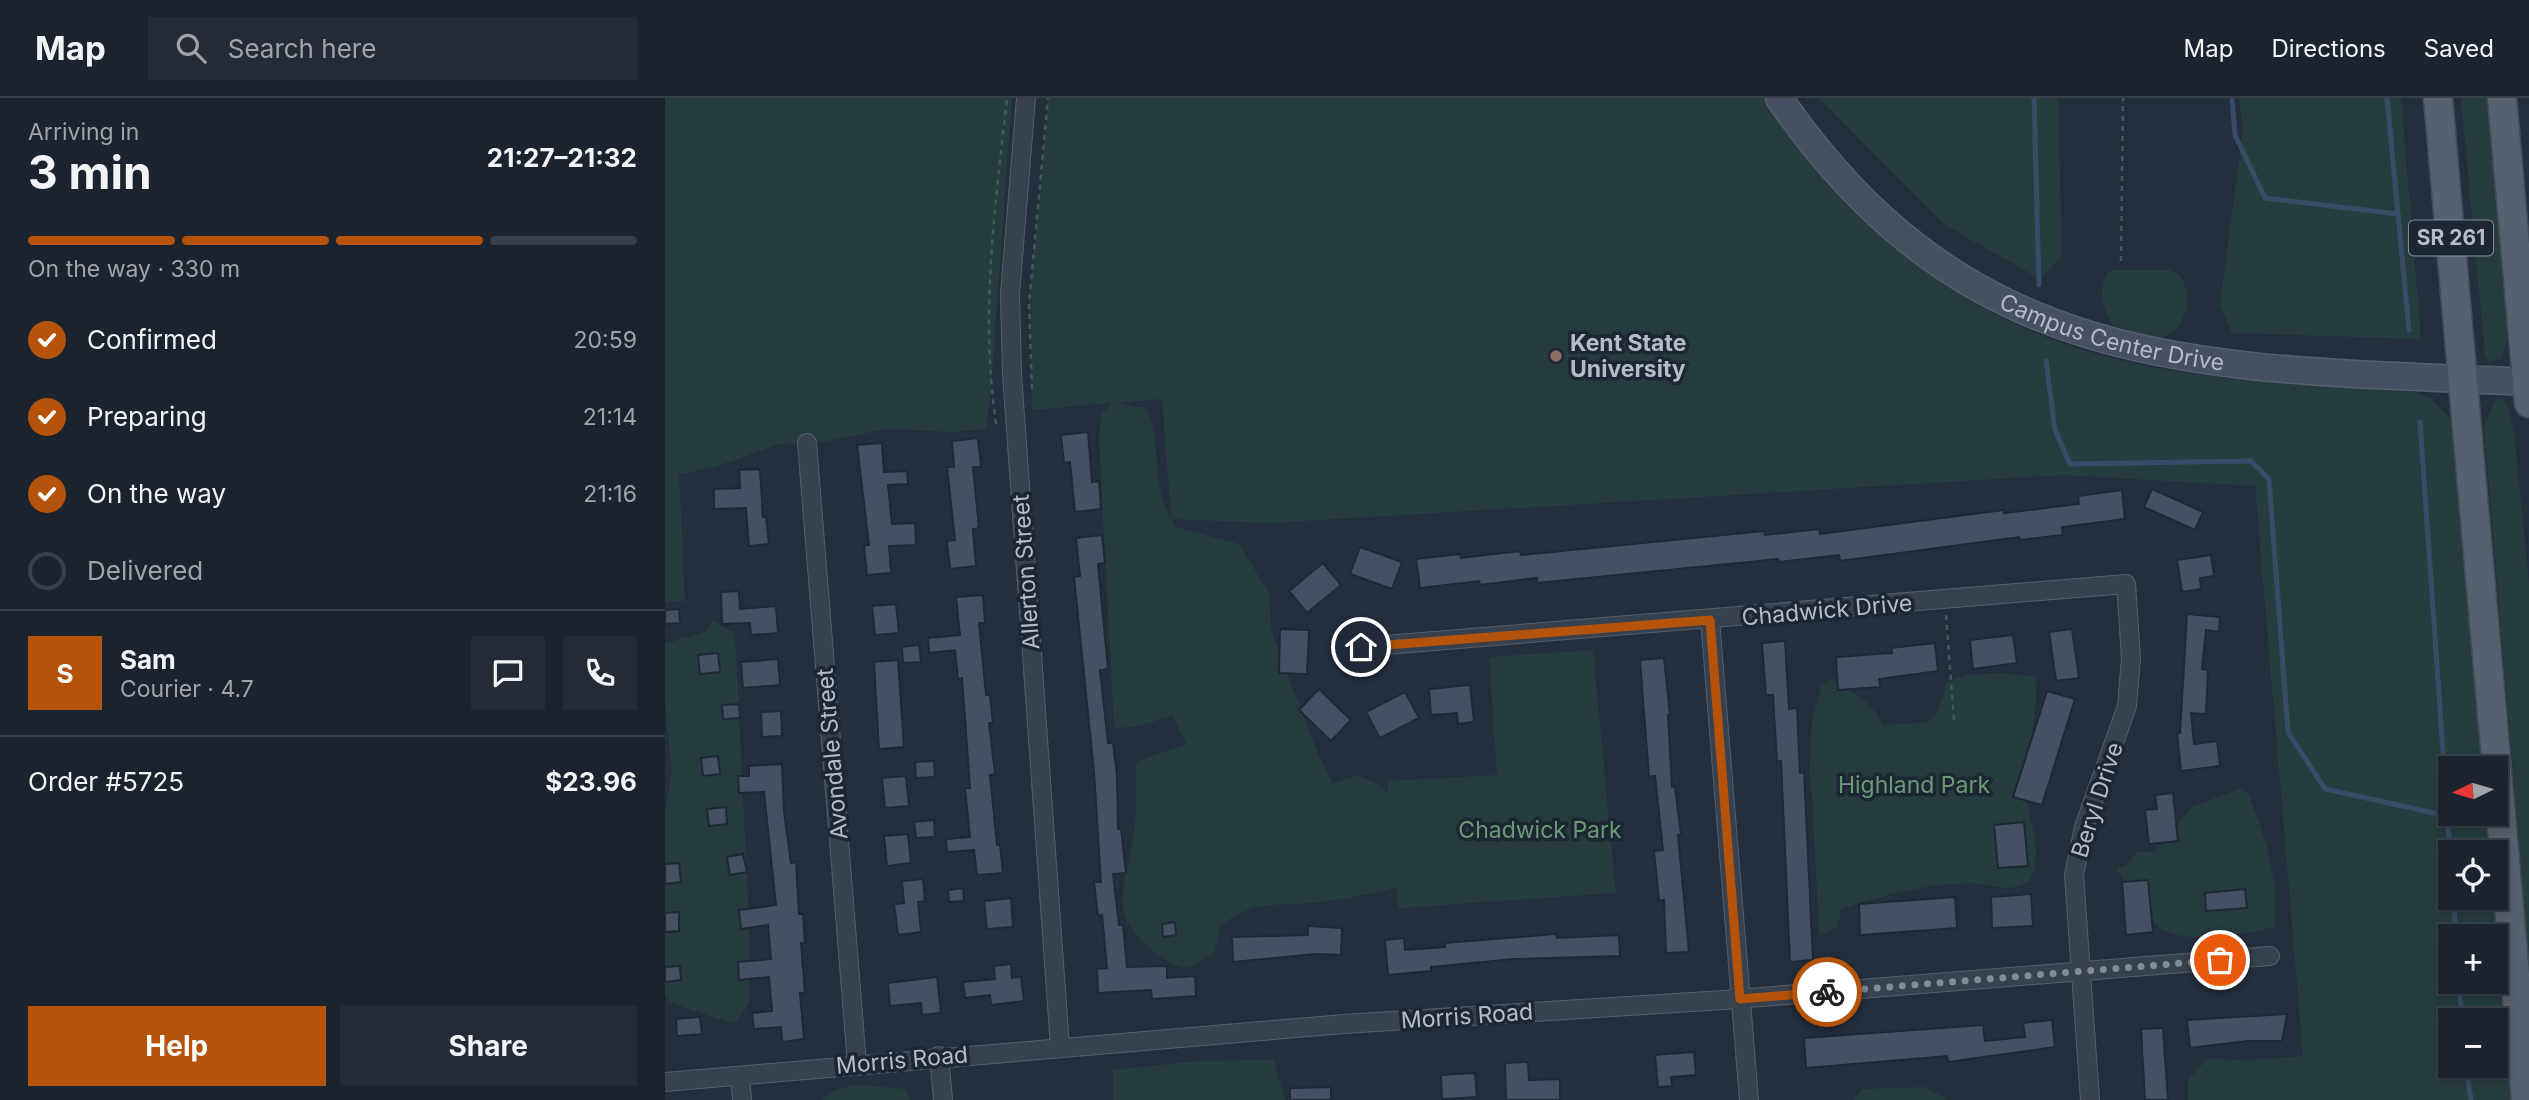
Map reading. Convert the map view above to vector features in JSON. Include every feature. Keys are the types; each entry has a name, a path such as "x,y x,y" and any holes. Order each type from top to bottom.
{"main road":[{"name":"SR 261","path":"2438,98 2526,1100"},
{"name":"SR 261","path":"2502,98 2528,389"}],"street":[{"name":"Allerton Street","path":"1026,98 1010,294 1012,374 1060,1047"},
{"name":"Campus Center Drive","path":"1779,98 1845,180 1896,231 1948,271 2022,312 2089,337 2192,360 2463,379 2528,389"},
{"name":"Avondale Street","path":"807,443 857,1065"},
{"name":"Chadwick Drive","path":"1361,647 2126,584"},
{"name":"Beryl Drive","path":"2090,1100 2074,875 2084,827 2127,706 2131,658 2126,584"},
{"path":"1710,620 1749,1100"},
{"name":"Morris Road","path":"665,1082 939,1056 1344,1024 1740,999 2270,956"},
{"path":"939,1056 943,1100"},
{"path":"740,1076 742,1100"}],"path":[{"path":"1032,398 1029,304 1048,98"},
{"path":"2121,261 2123,98"},
{"path":"1945,610 1954,720"}],"green space":[{"path":"665,98 1012,98 986,429 951,432 886,429 828,441 780,444 712,468 679,474 685,601 665,602"},
{"name":"Chadwick Park","path":"1048,98 1766,98 1822,171 1887,238 1961,294 2001,317 2043,336 2087,351 2179,372 2415,392 2431,398 2451,419 2482,756 2438,756 2438,826 2488,826 2490,840 2438,840 2438,910 2473,910 2474,924 2438,924 2438,994 2503,994 2504,1008 2438,1008 2438,1078 2508,1078 2508,1055 2512,1100 2188,1100 2188,1080 2208,1058 2303,1056 2255,486 2063,475 1271,523 1171,519 1175,527 1239,544 1269,593 1272,634 1318,754 1333,783 1358,775 1381,786 1388,795 1387,781 1497,775 1489,657 1593,650 1616,893 1399,908 1396,887 1329,901 1257,907 1220,926 1215,951 1194,966 1183,968 1169,962 1142,941 1130,927 1124,913 1124,886 1135,823 1136,762 1186,744 1173,716 1134,727 1114,728 1099,439 1101,415 1112,403 1032,410 1029,304","holes":["1162,399 1171,518 1161,492 1152,423 1147,409 1116,403"]},
{"path":"1819,98 2058,98 2062,256 2040,279 1945,225"},
{"path":"2239,98 2401,98 2421,339 2232,333 2220,305 2243,130"},
{"path":"2461,98 2493,98 2510,328 2502,358 2489,363 2485,355"},
{"path":"2112,270 2169,270 2180,275 2187,303 2182,321 2169,334 2160,338 2114,326 2106,313 2102,289"},
{"path":"2496,399 2503,399 2509,410 2514,433 2529,582 2529,962 2485,437 2485,424"},
{"path":"713,620 735,634 750,939 749,1004 734,1024 671,1003 665,996 665,812 672,772 665,706 665,644 707,631"},
{"name":"Highland Park","path":"2003,673 2035,677 2035,710 2027,779 2029,812 2036,846 2030,881 2007,888 1973,883 1941,885 1890,895 1841,909 1838,927 1819,936 1809,773 1812,721 1821,686 1831,679 1846,688 1873,710 1883,725 1910,724 1920,723 1934,716 1939,709 1947,682 1966,675"},
{"path":"2239,789 2248,793 2270,859 2275,892 2274,927 2202,938 2173,934 2161,929 2144,910 2116,868 2127,865 2137,852 2154,852 2192,807"},
{"path":"2473,910 2495,910 2496,924 2475,924"},
{"path":"1274,1060 1285,1100 1113,1100 1113,1070 1198,1061"},
{"path":"858,1085 905,1089 911,1100 822,1100 837,1089"},
{"path":"1925,1087 1948,1100 1854,1100 1862,1089"}],"building":[{"path":"1088,432 1092,482 1099,481 1101,509 1075,512 1070,462 1064,463 1061,435"},
{"path":"978,438 981,467 973,467 979,528 973,529 976,566 950,569 947,541 955,540 947,467 954,467 952,441"},
{"path":"882,443 884,472 907,471 908,484 888,485 892,524 915,523 916,545 889,546 891,573 867,575 864,546 869,545 857,445"},
{"path":"760,469 763,517 766,517 769,544 749,546 746,508 714,509 714,489 740,488 739,470"},
{"path":"2152,489 2203,512 2195,530 2144,507"},
{"path":"2122,490 2125,519 2062,527 2063,535 2020,540 2019,537 1840,561 1839,555 1537,583 1537,578 1480,585 1479,581 1420,588 1416,559 1460,554 1461,558 1520,551 1521,555 1764,531 1765,535 1819,529 1820,534 2004,510 2004,513 2079,504 2078,496"},
{"path":"1102,535 1105,563 1098,564 1108,669 1100,670 1108,743 1113,743 1117,774 1118,829 1121,829 1126,873 1113,874 1119,925 1123,925 1127,967 1167,966 1167,978 1195,976 1196,996 1152,999 1151,990 1098,993 1097,969 1107,968 1102,915 1098,916 1094,882 1101,882 1094,772 1074,577 1080,576 1076,538"},
{"path":"1360,547 1402,562 1392,589 1350,574"},
{"path":"2211,555 2214,576 2200,578 2201,589 2182,592 2177,560"},
{"path":"1323,563 1341,585 1307,613 1289,591"},
{"path":"739,591 740,609 776,606 778,633 751,635 750,623 722,624 721,592"},
{"path":"983,595 985,623 979,623 986,695 990,695 993,723 989,723 995,774 990,775 997,845 1000,845 1003,873 977,875 974,850 947,852 946,839 970,837 965,788 970,788 962,678 958,679 955,650 929,653 928,638 960,635 956,597"},
{"path":"896,604 899,633 875,635 872,606"},
{"path":"679,609 680,623 665,624 665,610"},
{"path":"2187,614 2220,617 2219,632 2206,630 2202,669 2208,670 2206,714 2191,713 2194,744 2217,741 2220,766 2181,771 2177,733 2180,733"},
{"path":"1280,629 1309,630 1307,674 1279,673"},
{"path":"2072,629 2079,678 2056,681 2049,632"},
{"path":"2013,635 2017,663 1973,669 1970,640"},
{"path":"1785,641 1789,709 1797,708 1800,773 1804,772 1813,960 1790,962 1781,761 1777,762 1773,695 1766,695 1762,643"},
{"path":"1935,643 1938,671 1879,679 1880,687 1838,690 1836,657 1892,653 1891,648"},
{"path":"919,645 921,662 903,663 902,647"},
{"path":"718,653 720,672 700,674 698,655"},
{"path":"1664,658 1670,715 1672,787 1675,787 1681,835 1678,835 1689,952 1666,953 1664,900 1659,901 1654,851 1663,850 1655,776 1649,777 1640,660"},
{"path":"778,659 780,685 743,688 741,662"},
{"path":"898,660 904,747 879,749 874,662"},
{"path":"1470,685 1474,722 1458,724 1457,713 1431,715 1429,689"},
{"path":"1319,689 1351,720 1331,741 1299,710"},
{"path":"2047,691 2075,699 2042,805 2013,797"},
{"path":"1405,692 1419,718 1380,738 1366,712"},
{"path":"739,704 740,718 723,719 722,705"},
{"path":"781,711 782,736 762,737 761,712"},
{"path":"718,756 720,774 703,776 701,758"},
{"path":"934,761 935,777 916,778 915,762"},
{"path":"782,764 784,812 791,863 796,862 799,914 803,914 805,943 801,943 805,993 800,993 804,1039 782,1042 781,1027 754,1029 752,1013 772,1011 769,977 739,980 738,962 771,959 768,925 741,929 739,910 776,905 764,792 739,793 738,776 749,776 749,766"},
{"path":"906,776 909,806 885,808 882,778"},
{"path":"2173,793 2178,841 2149,844 2145,810 2157,809 2155,795"},
{"path":"726,807 727,824 709,826 707,809"},
{"path":"934,820 935,837 916,838 914,822"},
{"path":"2024,822 2028,866 1998,868 1994,825"},
{"path":"908,834 911,863 887,866 884,836"},
{"path":"743,854 747,872 730,875 727,857"},
{"path":"679,863 681,882 665,884 665,864"},
{"path":"923,879 925,901 918,902 921,932 898,935 894,904 904,903 902,881"},
{"path":"2148,880 2153,932 2126,935 2122,882"},
{"path":"963,888 964,901 949,902 948,890"},
{"path":"2245,889 2247,908 2206,911 2205,893"},
{"path":"2031,894 2033,926 1992,928 1991,897"},
{"path":"1955,897 1957,928 1860,935 1859,904"},
{"path":"1011,898 1013,927 987,929 984,901"},
{"path":"679,912 679,931 665,932 665,913"},
{"path":"1175,922 1176,935 1163,937 1162,924"},
{"path":"1308,926 1342,928 1341,955 1316,954 1233,962 1232,937 1308,935"},
{"path":"1556,934 1557,938 1619,935 1620,956 1515,959 1431,967 1431,971 1388,975 1385,940 1404,938 1405,950 1445,947 1445,943"},
{"path":"1011,964 1012,978 1021,977 1024,1001 991,1005 990,995 965,998 963,982 995,979 994,966"},
{"path":"680,966 681,980 665,982 665,967"},
{"path":"937,977 941,1013 922,1015 921,1003 890,1006 888,983"},
{"path":"2287,1014 2282,1041 2247,1041 2190,1048 2187,1020"},
{"path":"700,1017 702,1034 677,1036 676,1019"},
{"path":"2052,1020 2055,1047 1948,1062 1947,1056 1806,1068 1804,1038 1983,1025 1985,1041 2025,1037 2023,1023"},
{"path":"2163,1028 2168,1100 2145,1100 2141,1029"},
{"path":"1694,1052 1696,1075 1671,1077 1672,1086 1658,1087 1655,1055"},
{"path":"1528,1062 1529,1080 1560,1079 1560,1100 1506,1100 1505,1063"},
{"path":"1475,1073 1477,1097 1442,1099 1441,1075"},
{"path":"1331,1087 1331,1100 1290,1100 1290,1088"}],"waterway":[{"path":"2034,98 2039,285"},
{"path":"2232,98 2235,135 2265,198 2398,214"},
{"path":"2387,98 2409,330"},
{"path":"2046,361 2055,430 2070,464 2251,461 2269,479 2288,732 2325,789 2438,814"},
{"path":"2420,422 2449,840"},
{"path":"2454,910 2455,924"},
{"path":"2460,994 2461,1008"},
{"path":"2468,1078 2471,1100"}],"way so far":[{"path":"1827,992 2220,960"}],"place":[{"name":"Kent State University","path":"1556,356"}],"route":[{"path":"1361,647 1710,620 1740,999 1827,992"}]}
